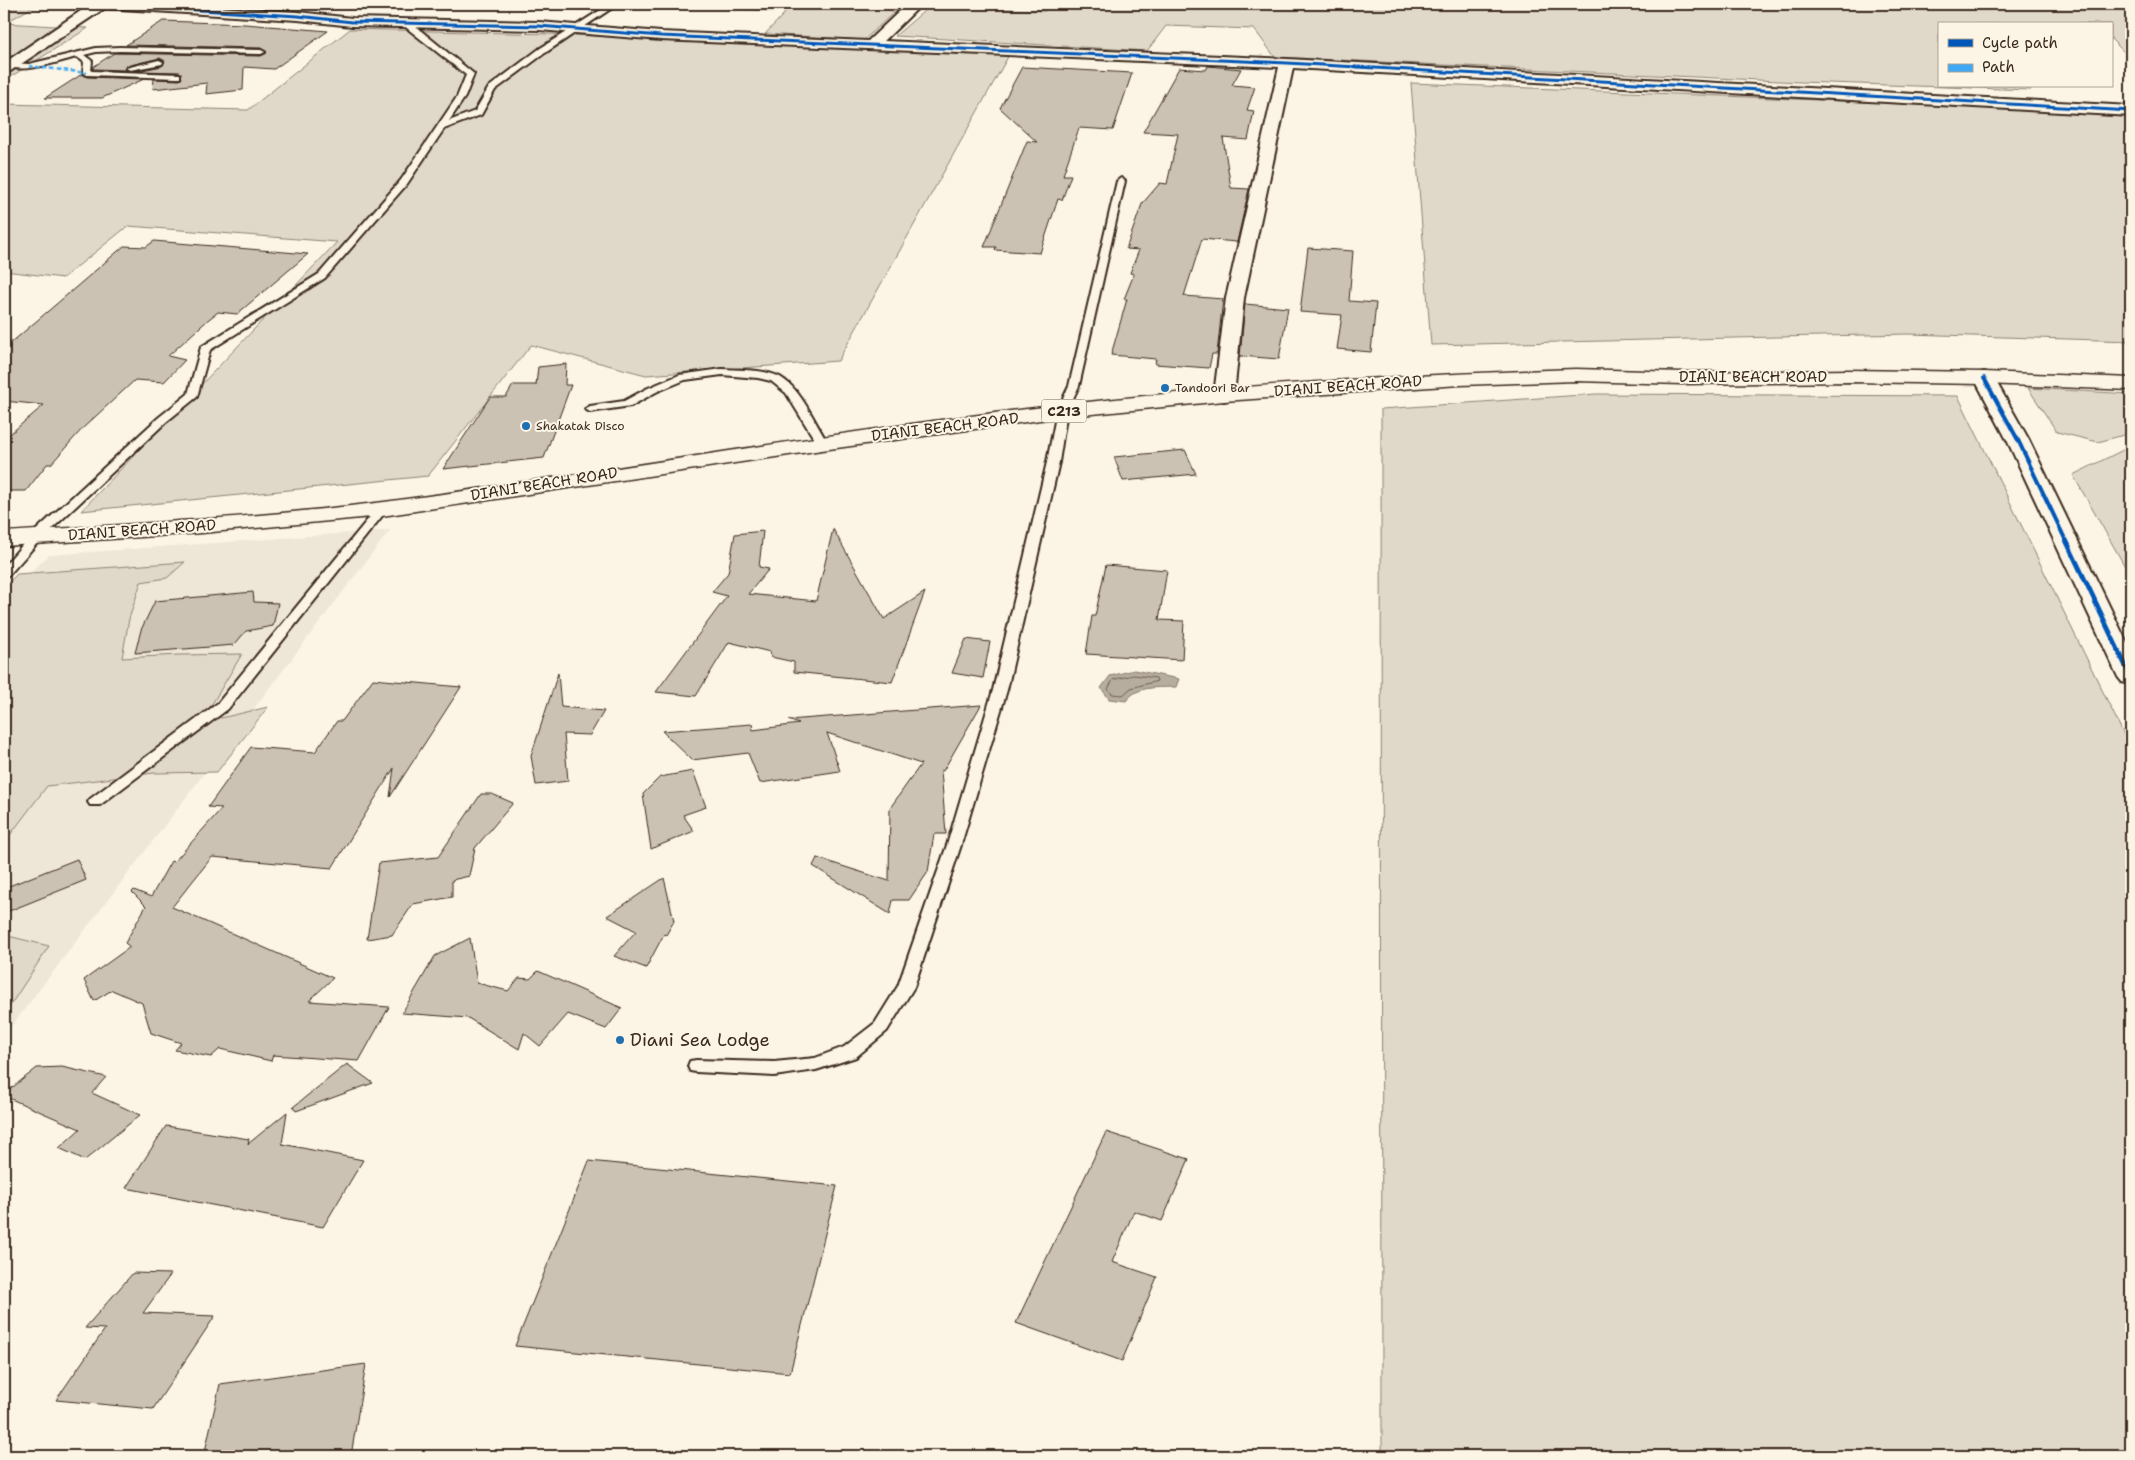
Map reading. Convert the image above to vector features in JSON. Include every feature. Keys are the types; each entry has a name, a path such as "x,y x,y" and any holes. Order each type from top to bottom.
{"main road":[{"name":"DIANI BEACH ROAD","path":"4,539 202,526 382,509 822,442 1062,412 1224,395 1460,379 1576,375 1682,378 1849,376 1984,378 2131,384"}],"street":[{"path":"98,4 298,16 352,22 575,29 661,36 1287,63 2131,111"},
{"path":"7,67 102,4"},
{"path":"873,44 915,4"},
{"path":"406,23 426,9"},
{"path":"1224,395 1235,298 1287,63"},
{"path":"1984,378 2018,440 2131,678"}],"lane":[{"path":"441,127 478,113 492,89 575,29 614,4"},
{"path":"4,573 36,537 162,420 193,394 205,349 322,276 404,182 461,97 470,74 406,23"},
{"path":"7,67 29,66 96,50 261,52"},
{"path":"79,55 88,61 87,73"},
{"path":"87,73 141,67 159,62"},
{"path":"87,73 177,76"},
{"path":"696,1066 774,1069 816,1064 850,1052 881,1027 906,987 954,845 1000,690 1042,509 1062,412 1074,386 1121,180"},
{"path":"590,409 627,404 652,390 683,377 722,372 758,375 775,379 790,391 822,442"},
{"path":"95,802 223,706 382,509"}],"shaded area":[{"path":"4,4 38,4 5,23 88,28 4,81"},
{"path":"198,4 269,4 257,10 195,6"},
{"path":"704,4 903,4 864,40 765,34 786,12 701,6"},
{"path":"1050,4 2131,4 2131,59 2112,40 2112,22 1938,22 1938,87 1275,57 1254,29 1166,26 1147,51 895,36 931,5 1045,11"},
{"path":"350,29 550,34 1009,55 838,361 646,375 531,345 428,476 81,511 337,242 128,226 63,278 4,271 4,104 248,110"},
{"path":"1411,83 2131,113 2131,341 1908,334 1431,345"},
{"path":"1973,88 2030,88 2031,90"},
{"path":"2028,388 2131,394 2131,433 2098,442 2057,432"},
{"path":"1596,394 1958,396 2131,749 2131,1456 1382,1456 1381,409"},
{"path":"2131,446 2131,577 2073,475"},
{"path":"390,530 4,1036 4,598 49,555"},
{"path":"185,562 167,578 141,582 129,619 122,658 242,654 209,709 221,718 268,707 217,772 154,773 47,786 4,843 4,587 17,574"},
{"path":"4,935 49,946 4,1015"}],"water":[{"path":"1134,670 1179,679 1176,687 1142,690 1136,692 1126,701 1109,699 1101,688 1110,676"}],"building":[{"path":"163,21 245,24 328,31 274,69 244,67 243,90 206,94 207,83 153,89 154,79 180,80 182,78 180,72 137,71 162,66 165,61 160,58 126,66 124,69 126,70 93,69 93,67 114,53 261,56 267,53 261,48 126,45"},
{"path":"1208,66 1241,69 1232,85 1255,87 1247,110 1254,111 1248,140 1223,138 1231,188 1249,189 1237,242 1202,239 1184,296 1223,299 1217,354 1212,354 1209,368 1155,364 1156,359 1111,355 1127,299 1124,299 1134,274 1130,273 1139,250 1126,249 1142,204 1160,183 1167,184 1178,134 1143,132 1179,68 1206,70"},
{"path":"1022,67 1132,73 1113,130 1079,128 1063,175 1071,175 1062,200 1058,199 1040,253 995,250 996,247 984,247 1027,141 1037,142 1000,108"},
{"path":"82,74 87,77 144,79 102,98 45,98"},
{"path":"154,241 308,254 237,314 218,312 209,319 168,356 185,360 164,382 135,380 83,428 51,464 47,464 26,491 4,491 4,439 44,405 4,401 4,341 12,342 124,246 146,247"},
{"path":"1308,248 1353,251 1349,301 1376,303 1371,352 1337,349 1342,315 1300,312"},
{"path":"1245,304 1288,308 1279,359 1240,356"},
{"path":"566,364 565,385 571,385 544,458 443,469 490,397 506,397 513,385 536,385 538,367"},
{"path":"1185,450 1196,474 1123,481 1114,457"},
{"path":"833,529 884,619 925,592 892,682 794,672 794,662 771,657 770,652 729,642 696,696 656,692 727,596 712,592 728,573 735,534 763,531 759,567 769,569 748,594 816,601"},
{"path":"1106,565 1167,570 1159,620 1184,621 1182,660 1086,654 1092,616 1095,616"},
{"path":"253,592 254,602 278,603 273,626 246,631 234,645 135,653 141,630 155,601"},
{"path":"966,639 990,642 983,678 952,673"},
{"path":"558,673 561,707 604,711 590,735 564,734 568,781 536,785 531,756"},
{"path":"373,679 461,687 390,797 394,768 332,868 212,857 172,907 333,978 309,1001 389,1007 359,1061 273,1055 271,1061 220,1049 211,1057 175,1050 181,1043 151,1033 142,1003 112,990 94,1001 84,980 130,947 125,943 146,906 132,892 134,890 151,897 171,861 174,862 222,808 208,807 251,747 315,752 337,721 342,721"},
{"path":"981,705 943,771 941,770 946,834 934,834 928,872 909,900 893,900 890,914 813,866 817,858 889,881 890,808 921,764 827,733 840,771 760,783 748,753 692,760 662,731 752,724 753,730 799,724 788,720"},
{"path":"693,771 706,807 683,815 694,831 651,849 643,794 660,777"},
{"path":"481,794 492,794 513,803 475,848 469,876 452,880 452,897 413,904 392,935 367,939 379,863 438,857"},
{"path":"77,859 86,880 4,913 4,888"},
{"path":"664,878 674,921 666,935 664,934 646,968 614,956 636,931 607,916"},
{"path":"470,938 477,983 508,991 519,978 530,979 538,971 622,1008 606,1029 568,1014 540,1046 524,1033 519,1049 468,1018 402,1013 435,956"},
{"path":"347,1064 373,1083 296,1111 293,1107"},
{"path":"62,1067 106,1077 92,1093 140,1115 85,1160 59,1148 80,1129 4,1096 4,1094 37,1068"},
{"path":"287,1112 282,1144 363,1160 323,1227 126,1188 166,1126 249,1139 248,1144"},
{"path":"1106,1132 1189,1159 1162,1221 1134,1211 1112,1262 1157,1277 1122,1361 1016,1323"},
{"path":"589,1161 837,1186 790,1373 515,1346"},
{"path":"133,1273 171,1274 143,1313 215,1316 153,1409 56,1400 105,1329 85,1328"},
{"path":"366,1364 351,1456 204,1456 220,1384"}],"marked path":[{"path":"29,66 87,73"}],"cycle path":[{"path":"102,4 298,16 352,22 539,26 661,36 1287,63 2131,111"},
{"path":"1984,378 2018,440 2131,677"}],"place":[{"name":"Tandoori Bar","path":"1165,388"},
{"name":"Shakatak Disco","path":"526,426"},
{"name":"Diani Sea Lodge","path":"620,1040"}]}
